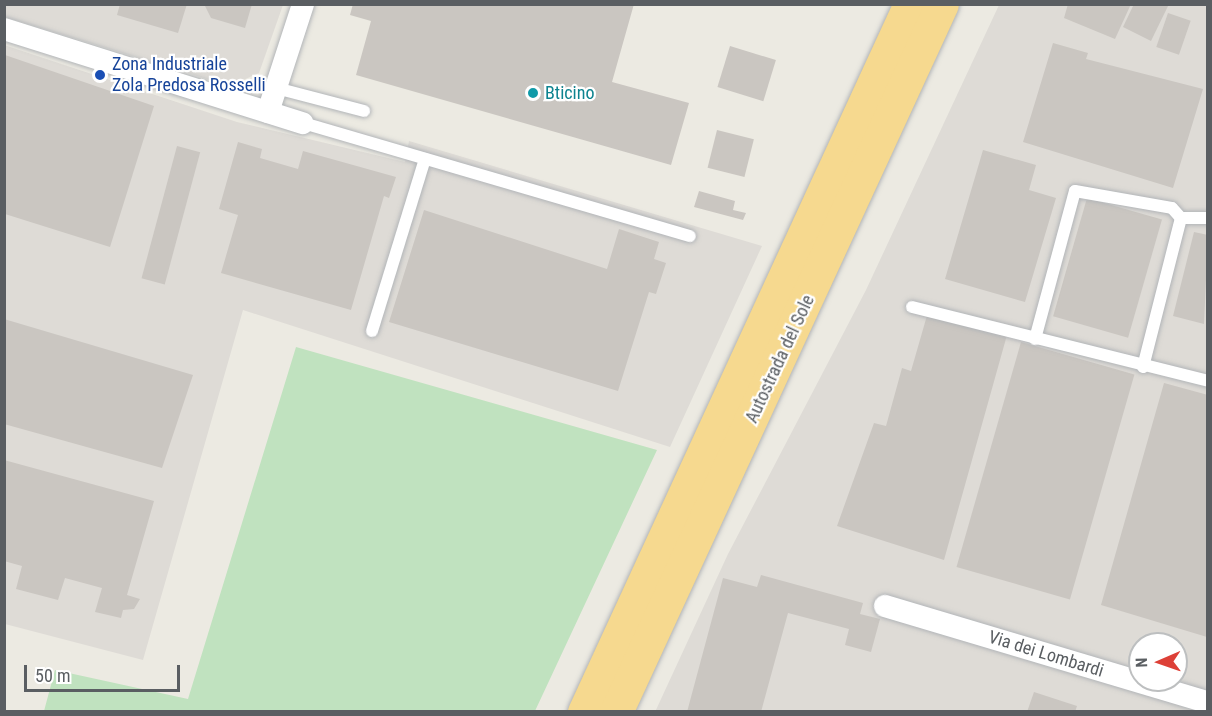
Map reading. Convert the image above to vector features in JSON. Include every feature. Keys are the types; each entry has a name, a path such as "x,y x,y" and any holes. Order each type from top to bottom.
{"highway":[{"name":"Autostrada del Sole","path":"584,711 910,4"},
{"name":"Autostrada del Sole","path":"616,711 942,4"}],"street":[{"path":"268,112 303,4"},
{"path":"4,29 303,123"},
{"name":"Via dei Lombardi","path":"885,606 1208,702"}],"lane":[{"path":"276,88 364,111"},
{"path":"303,123 690,236"},
{"path":"372,331 425,159"},
{"path":"1035,339 1075,191 1172,208 1181,218 1208,218"},
{"path":"1143,367 1181,218"},
{"path":"912,307 1143,367 1208,381"}],"shaded area":[{"path":"4,5 283,5 259,73 230,86 5,17"},
{"path":"999,5 1207,5 1207,711 655,712 728,554 866,290"},
{"path":"4,45 237,122 405,162 409,141 762,246 670,447 243,310 143,660 5,624"}],"green space":[{"path":"296,347 657,450 535,711 44,711 55,670 188,699"}],"building":[{"path":"120,4 187,4 178,33 117,15"},
{"path":"204,4 252,4 245,28 211,18"},
{"name":"Bticino","path":"353,4 634,4 612,82 689,103 671,165 356,75 371,21 350,15"},
{"path":"1068,4 1131,4 1115,39 1064,18"},
{"path":"1134,4 1169,4 1151,41 1123,27"},
{"path":"1168,13 1191,21 1179,55 1156,47"},
{"path":"1053,43 1088,53 1086,59 1203,89 1173,188 1023,142"},
{"path":"730,46 776,60 763,101 717,87"},
{"path":"5,55 154,106 110,247 5,214"},
{"path":"717,130 754,139 744,177 708,168"},
{"path":"238,142 262,149 260,158 298,169 303,151 396,177 389,198 384,196 351,310 221,273 238,215 219,209"},
{"path":"177,146 200,152 165,285 142,278"},
{"path":"983,150 1036,165 1029,190 1056,198 1025,302 945,279"},
{"path":"699,191 735,201 733,210 746,213 743,220 694,207"},
{"path":"1087,198 1162,219 1128,338 1053,316"},
{"path":"424,210 607,269 619,229 659,242 654,259 666,263 656,294 649,292 618,391 389,322"},
{"path":"1194,232 1208,235 1204,324 1173,316"},
{"path":"928,312 1007,335 944,560 837,526 874,423 886,426 902,368 911,371"},
{"path":"4,319 193,375 162,468 4,424"},
{"path":"1021,342 1134,375 1070,599 957,567"},
{"path":"1164,383 1208,395 1207,637 1101,605"},
{"path":"4,460 154,501 127,595 140,599 134,609 123,610 121,618 95,612 102,588 65,578 58,600 16,589 22,566 4,561"},
{"path":"761,575 863,603 860,614 880,619 871,652 845,645 849,629 788,613 761,712 687,712 723,578 757,587"},
{"path":"1034,692 1077,706 1075,712 1027,712"}],"place":[{"name":"Zona Industriale Zola Predosa Rosselli","path":"100,75"},
{"name":"Bticino","path":"533,93"}]}
